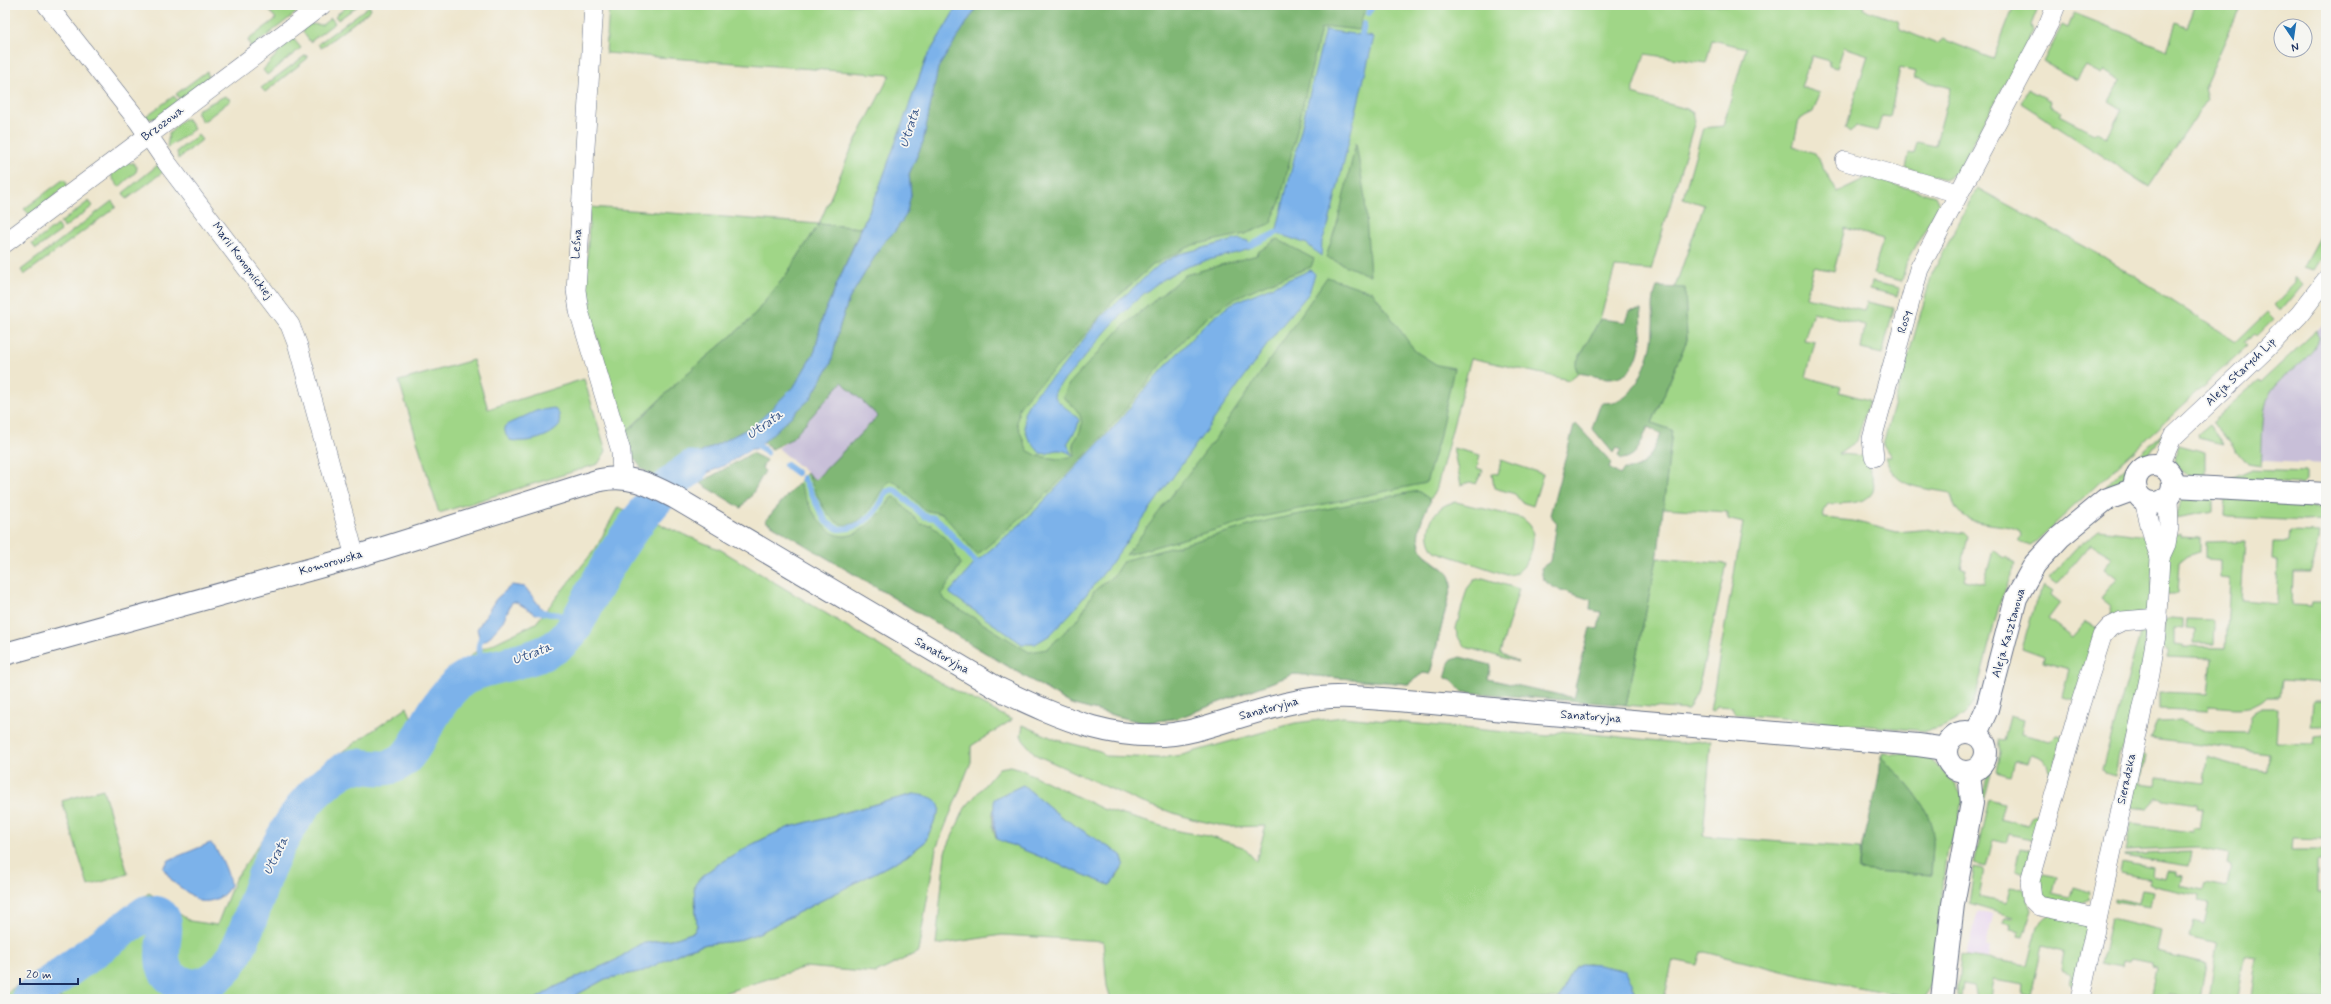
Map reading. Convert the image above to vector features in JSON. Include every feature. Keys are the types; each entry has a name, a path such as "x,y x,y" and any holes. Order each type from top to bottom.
{"street":[{"name":"Marii Konopnickiej","path":"47,5 148,136 290,325 298,346 355,557"},
{"name":"Brzozowa","path":"5,243 322,5"},
{"name":"Leśna","path":"594,5 576,290 579,311 622,451 622,477"},
{"name":"Rosy","path":"1874,456 1872,439 1919,269 2049,23 2056,5"},
{"path":"1845,161 1958,193"},
{"name":"Aleja Starych Lip","path":"2160,465 2172,438 2262,353 2299,315 2326,280"},
{"path":"2171,492 2171,473 2160,465 2153,464 2141,470 2135,482 2139,494 2157,503 2171,492 2326,494"},
{"name":"Komorowska","path":"5,654 355,557 600,480 622,477 655,487"},
{"name":"Sanatoryjna","path":"655,487 997,688 1049,713 1077,723 1112,732 1142,736 1183,732 1287,702 1330,697 1435,703 1918,745 1946,749"},
{"name":"Sieradzka","path":"2080,999 2150,674 2158,618 2160,557 2169,527 2171,492"},
{"name":"Sieradzka","path":"2139,494 2160,557"},
{"name":"Aleja Kasztanowa","path":"1976,734 1987,708 2016,598 2035,564 2060,537 2105,500 2139,494"},
{"path":"2097,918 2039,906 2032,899 2030,881 2084,690 2102,636 2110,627 2122,621 2158,618"},
{"path":"1960,732 1976,734 1984,743 1986,755 1980,766 1969,772 1963,772 1952,766 1946,755 1948,741 1960,732"},
{"path":"1942,999 1953,904 1972,802 1969,772"}],"shaded area":[{"path":"2326,322 2326,464 2246,460 2248,394"},
{"path":"842,382 879,416 815,480 778,448 791,439"},
{"path":"1978,911 1993,915 1986,946 1990,947 1988,958 1966,955"}],"green space":[{"path":"265,5 306,5 251,48 248,40 276,19"},
{"path":"349,5 359,5 338,20 335,16"},
{"path":"609,5 958,5 926,59 878,191 861,228 819,224 851,150 890,75 606,53"},
{"path":"978,5 1379,5 1399,8 1400,5 1864,5 1863,9 1898,21 1900,29 1937,44 1943,39 1993,59 2014,5 2039,5 2031,25 2033,31 1957,173 1944,179 1906,168 1909,153 1914,154 1917,142 1935,146 1951,88 1914,78 1916,72 1900,68 1890,117 1882,116 1877,131 1856,126 1850,133 1845,129 1868,55 1844,47 1837,68 1829,66 1830,61 1812,56 1801,87 1820,93 1813,112 1799,119 1793,147 1815,153 1837,192 1868,177 1935,196 1939,204 1906,264 1902,281 1873,274 1883,239 1845,228 1834,271 1814,267 1806,297 1864,310 1867,302 1894,308 1882,354 1861,349 1865,325 1813,312 1804,340 1815,342 1806,377 1841,387 1839,392 1869,400 1857,441 1839,454 1865,456 1873,480 1874,488 1871,495 1866,499 1851,503 1828,504 1823,511 1824,518 1853,521 1897,532 1931,529 1964,533 1968,537 1961,568 1966,569 1964,580 1984,584 1993,550 2005,558 2007,556 2016,564 2000,602 1972,705 1962,716 1948,724 1926,731 1735,714 1732,707 1717,706 1713,712 1710,711 1743,523 1727,519 1727,512 1663,508 1672,430 1652,423 1687,340 1685,289 1674,290 1704,205 1683,198 1703,128 1723,126 1746,48 1712,40 1706,63 1645,54 1632,94 1687,109 1693,113 1695,121 1651,270 1615,267 1600,319 1575,365 1578,373 1569,380 1471,358 1437,487 1423,514 1419,528 1418,537 1422,552 1445,570 1452,583 1430,674 1423,673 1408,684 1294,674 1178,718 1144,723 1071,704 765,521 807,473 815,480 878,416 842,382 791,439 772,449 762,441"},
{"path":"978,5 1367,5 1361,20 1360,30 1331,27 1321,29 1280,202 1270,224 1245,234 1193,245 1153,265 1113,301 1060,364 1029,394 1019,408 1017,423 1027,450 1038,456 1058,459 1075,456 1073,443 1078,436 1082,423 1078,413 1063,397 1069,384 1121,328 1185,275 1257,255 1258,252 1277,239 1314,259 1311,267 1246,293 1221,307 1197,326 1174,350 1087,454 1034,506 977,555 943,514 924,510 903,488 893,481 888,482 867,513 856,522 846,525 837,522 829,515 822,505 807,473 815,480 878,416 842,382 791,439 772,449 762,441 810,399 831,363 840,325 849,299 883,243 895,231 911,195 909,174 923,142 938,67"},
{"path":"2195,5 2241,5 2204,88 2207,100 2149,187 2021,103 2028,89 2051,101 2050,105 2061,112 2059,115 2094,133 2096,131 2107,137 2122,109 2109,101 2121,81 2104,71 2101,74 2086,66 2077,80 2043,62 2062,25 2068,28 2074,13 2167,50 2176,23 2187,28"},
{"path":"369,6 371,9 368,12 321,48 318,44"},
{"path":"331,18 335,23 310,42 303,32 304,28 310,24 322,25"},
{"path":"292,37 301,48 267,75 263,70"},
{"path":"306,55 308,58 265,92 261,88"},
{"path":"207,71 209,80 181,101 176,94"},
{"path":"174,96 179,103 158,118 147,119 146,116"},
{"path":"225,96 231,100 203,122 197,114 197,110"},
{"path":"183,119 188,120 194,129 167,148 169,134"},
{"path":"198,135 202,140 178,159 177,151"},
{"path":"1356,143 1365,198 1370,276 1326,257 1338,220"},
{"path":"128,161 131,164 133,162 137,168 136,172 119,187 112,178 112,173"},
{"path":"159,164 164,171 127,199 123,193"},
{"path":"64,179 67,183 66,187 30,215 24,209"},
{"path":"1977,188 2104,257 2236,342 2267,312 2274,319 2257,336 2255,334 2244,343 2247,346 2031,546 2018,541 2022,535 2021,531 2005,526 1977,522 1962,515 1956,508 1950,493 1920,488 1895,476 1885,457 1891,457 1883,444 1932,274"},
{"path":"89,201 93,206 64,228 60,223"},
{"path":"112,201 116,207 24,275 21,270"},
{"path":"590,207 819,224 786,275 750,320 683,377 625,433 585,297"},
{"path":"819,224 861,228 823,316 815,351 795,385 755,425 673,467 663,481 647,473 637,463 625,434 683,377 750,320 786,275"},
{"path":"57,225 61,231 36,249 32,244"},
{"path":"2326,227 2326,251 2314,270 2304,267"},
{"path":"1327,277 1373,292 1415,351 1437,365 1454,368 1439,439 1426,483 1261,517 1126,555 1217,436"},
{"path":"2295,277 2303,285 2281,311 2274,305 2295,283"},
{"path":"1872,282 1900,288 1898,296 1870,289"},
{"path":"1657,287 1685,288 1687,340 1652,423 1672,430 1658,554 1626,705 1462,692 1451,679 1445,678 1450,661 1460,657 1491,665 1488,679 1574,698 1577,688 1575,687 1590,628 1598,629 1601,612 1590,610 1591,600 1555,588 1543,580 1541,568 1551,561 1557,523 1550,515 1574,426 1576,424 1611,462 1609,468 1620,475 1624,469 1638,467 1648,459 1661,434 1648,427 1636,452 1628,458 1622,459 1618,456 1621,450 1616,448 1613,453 1592,428 1601,403 1614,402 1624,398 1632,390 1642,373 1651,347 1653,334 1653,302"},
{"path":"1641,310 1641,342 1635,363 1629,371 1620,376 1609,378 1578,373 1575,365 1600,319 1625,322 1629,311"},
{"path":"2317,330 2319,338 2311,353 2278,383 2268,397 2264,416 2261,466 2247,464 2212,421 2258,381 2260,383"},
{"path":"473,360 488,409 584,379 606,451 598,464 439,513 399,381"},
{"path":"2209,424 2224,444 2198,438 2197,434"},
{"path":"2163,433 2151,452 2133,465 2123,480 2105,490 2106,485"},
{"path":"2179,445 2205,452 2205,474 2212,479 2189,475 2178,468 2176,454"},
{"path":"1453,448 1480,455 1477,468 1483,470 1476,484 1470,482 1461,485"},
{"path":"752,453 766,460 762,468 765,471 750,498 747,499 741,508 700,483"},
{"path":"1501,460 1543,474 1533,506 1521,502 1515,494 1494,488 1492,473 1498,474"},
{"path":"2250,470 2306,472 2306,480 2302,484 2226,480"},
{"path":"799,482 810,506 825,527 834,534 844,536 856,533 869,524 881,512 891,498 895,497 920,524 932,525 950,543 961,564 942,594 945,600 1029,652 1047,649 1079,618 1094,591 1114,575 1123,561 1270,520 1418,491 1431,500 1421,522 1419,538 1421,550 1444,569 1449,577 1451,587 1430,674 1423,673 1408,684 1294,674 1178,718 1144,723 1071,704 765,521"},
{"path":"2187,496 2213,497 2213,511 2175,518 2180,501"},
{"path":"2225,497 2303,501 2303,506 2320,507 2320,502 2324,502 2326,506 2326,520 2304,521 2224,516"},
{"path":"1456,502 1522,518 1529,524 1533,534 1532,549 1525,564 1520,570 1514,574 1507,575 1435,551 1429,536 1431,520 1441,508"},
{"path":"618,507 721,550 941,683 1012,720 971,746 971,762 936,849 918,952 876,973 805,967 705,999 569,999 605,979 643,971 686,950 707,944 736,941 759,933 907,856 925,842 940,809 914,794 790,827 737,853 709,871 699,879 694,887 697,926 694,932 677,938 640,944 616,960 555,987 536,999 5,999 5,994 149,893 190,921 217,925 235,879 286,806 343,751 407,707 411,717 472,654 536,623 596,548"},
{"path":"2099,530 2148,536 2153,567 2150,609 2145,612 2111,617 2110,606 2101,599 2117,579 2104,569 2112,557 2090,544 2059,582 2056,583 2049,578 2076,548"},
{"path":"2289,532 2319,533 2311,572 2293,572 2292,605 2311,606 2312,602 2326,602 2326,683 2281,680 2279,697 2267,697 2261,702 2247,707 2232,708 2209,706 2208,711 2160,709 2160,692 2208,694 2212,659 2167,657 2169,651 2162,647 2165,620 2170,618 2183,619 2183,628 2174,627 2174,644 2183,645 2183,647 2226,648 2230,579 2220,578 2220,560 2206,559 2206,542 2245,541 2241,600 2276,603 2278,561 2272,560 2273,542 2288,542"},
{"path":"2181,534 2181,537 2200,538 2200,552 2187,556 2180,561 2178,594 2167,594 2168,554 2175,536"},
{"path":"1657,558 1727,564 1697,693 1688,710 1626,705"},
{"path":"1483,578 1519,589 1500,653 1518,662 1465,647 1457,636 1456,628 1467,589 1474,580"},
{"path":"2044,585 2053,591 2050,595 2060,603 2048,619 2072,637 2085,622 2097,629 2074,700 2062,697 2069,669 2043,662 2044,657 2022,649 2035,604"},
{"path":"2187,619 2212,620 2215,627 2214,644 2194,644 2195,629 2186,628"},
{"path":"2133,628 2145,628 2145,654 2126,740 2119,754 2115,776 2104,773 2102,769 2139,638 2139,630"},
{"path":"2326,694 2326,726 2311,726 2313,701 2325,701"},
{"path":"2262,708 2278,708 2276,743 2314,744 2315,736 2326,735 2326,850 2326,862 2317,862 2317,893 2326,893 2326,999 2252,999 2257,958 2245,956 2238,999 2209,999 2217,944 2189,937 2193,921 2204,924 2209,903 2199,901 2200,896 2155,886 2149,883 2150,879 2121,873 2123,862 2153,868 2152,876 2165,879 2167,871 2176,872 2176,875 2183,876 2181,885 2204,890 2206,883 2227,887 2231,866 2227,864 2229,854 2198,848 2125,851 2131,824 2192,832 2193,828 2200,829 2203,809 2197,808 2197,804 2158,798 2148,809 2128,807 2140,754 2146,756 2140,783 2157,785 2158,777 2204,783 2207,757 2246,768 2268,771 2269,753 2150,739 2157,722 2180,721 2208,732 2248,733 2251,715","holes":["2292,838 2325,839 2326,850 2291,850"]},
{"path":"2010,716 2024,720 2021,734 2050,741 2056,735 2063,736 2051,778 2049,776 2047,764 2039,758 2031,755 2028,764 2014,761 2010,775 1996,771 2000,752 1998,740 2004,741"},
{"path":"1343,717 1549,736 1562,731 1679,743 1711,740 1703,836 1861,848 1858,870 1931,875 1932,837 1924,808 1917,796 1907,784 1881,757 1883,753 1921,755 1929,758 1955,783 1962,797 1957,834 1946,854 1934,982 1925,996 1918,999 1798,975 1701,951 1697,965 1673,960 1664,999 1637,999 1635,990 1619,969 1588,964 1576,966 1568,978 1559,999 1111,999 1107,986 1103,941 1002,935 936,945 945,852 965,808 999,768 1011,766 1018,768 1103,809 1178,831 1208,836 1243,847 1256,861 1266,826 1228,827 1192,819 1140,802 1036,755 1023,740 1021,735 1023,725 1057,740 1100,751 1105,756 1159,758 1182,755 1295,723","holes":["1023,785 1060,816 1121,855 1122,868 1110,885 997,839 993,829 993,813 997,797"]},
{"path":"1881,757 1914,792 1921,802 1931,823 1933,845 1931,875 1858,870 1877,786"},
{"path":"1991,765 1982,804 1980,804 1986,774"},
{"path":"103,789 128,874 88,886 62,801"},
{"path":"1989,799 2004,803 2000,818 2028,825 2033,815 2041,814 2034,840 2009,834 2006,843 1993,840 1986,867 1974,864"},
{"path":"2020,848 2031,850 2025,873 2015,870"},
{"path":"2191,852 2188,866 2124,856 2124,855"},
{"path":"1974,868 1984,870 1979,897 2006,903 2010,887 2024,889 2032,910 2023,937 2018,936 2019,931 2010,929 2011,925 2002,923 2004,918 2012,919 2013,917 1969,904"},
{"path":"2039,873 2057,877 2053,893 2070,897 2073,887 2090,892 2089,900 2079,905 2041,896 2035,887"},
{"path":"2142,889 2154,891 2151,907 2114,901 2114,898 2139,903"},
{"path":"2050,913 2088,925 2074,985 2070,984 2072,974 2061,970 2064,952 2042,946 2031,996 2023,994 2024,985 1993,980 1990,999 1977,999 1974,985 1963,983 1961,997 1957,996 1961,955 2027,965 2037,926"},
{"path":"2111,918 2161,930 2157,952 2206,963 2200,998 2168,995 2168,999 2150,999 2156,967 2151,966 2151,963 2131,959 2129,962 2123,961 2122,967 2101,963"}],"water":[{"path":"958,5 978,5 938,68 923,142 909,174 911,195 906,215 895,231 883,243 849,299 840,325 831,363 810,399 756,449 751,449 725,465 690,481 680,490 663,481 673,467 755,425 795,385 815,351 823,316 878,191 926,59"},
{"path":"1325,30 1374,37 1329,223 1322,241 1321,256 1307,244 1276,233"},
{"path":"1239,239 1248,241 1250,249 1180,270 1144,293 1113,323 1057,388 1054,395 1059,403 1079,420 1077,428 1067,444 1074,456 1060,450 1047,454 1040,453 1028,438 1025,428 1024,414 1027,407 1037,392 1060,370 1101,317 1159,265 1179,254"},
{"path":"1311,270 1315,274 1309,293 1277,331 1110,565 1071,613 1050,635 1035,644 1022,644 949,593 976,562 1030,516 1114,427 1146,388 1202,327 1231,304"},
{"path":"554,408 559,414 560,425 556,430 544,437 516,441 510,440 506,435 504,427 508,424 536,411"},
{"path":"512,585 525,587 542,609 541,613 536,614 516,602 512,602 502,623 486,641 480,641 477,629 496,599"},
{"path":"1023,785 1060,816 1121,855 1124,864 1110,885 997,839 994,826 994,799"},
{"path":"914,794 927,796 934,799 937,801 940,809 925,842 907,856 759,933 736,941 707,944 686,950 643,971 605,979 569,999 536,999 555,987 616,960 640,944 677,938 694,932 697,926 694,887 699,879 709,871 737,853 790,827"},
{"path":"210,843 223,862 230,885 228,890 217,899 199,901 173,882 163,868 169,860"},
{"path":"1581,964 1599,965 1625,971 1632,982 1637,999 1559,999 1567,979 1573,970"}],"waterway":[{"path":"1369,13 1372,5"},
{"path":"1362,35 1364,24"},
{"path":"1249,246 1276,233"},
{"path":"754,441 767,453"},
{"path":"786,465 797,473"},
{"name":"Utrata","path":"28,999 146,913 158,914 163,920 165,929 162,952 163,964 168,975 179,982 192,986 197,986 214,979 226,967 236,952 272,858 299,811 308,800 328,781 350,767 385,768 396,765 402,761 412,750 440,703 460,681 480,671 532,658 555,647 565,639 578,620 614,555 626,538 650,506 677,479 691,468"},
{"path":"803,478 826,522 838,529 854,527 868,519 883,500 886,492 894,489 924,516 934,518 939,521 976,562"},
{"path":"535,610 550,614 557,614 577,622"},
{"path":"482,634 479,645 482,671"}]}
